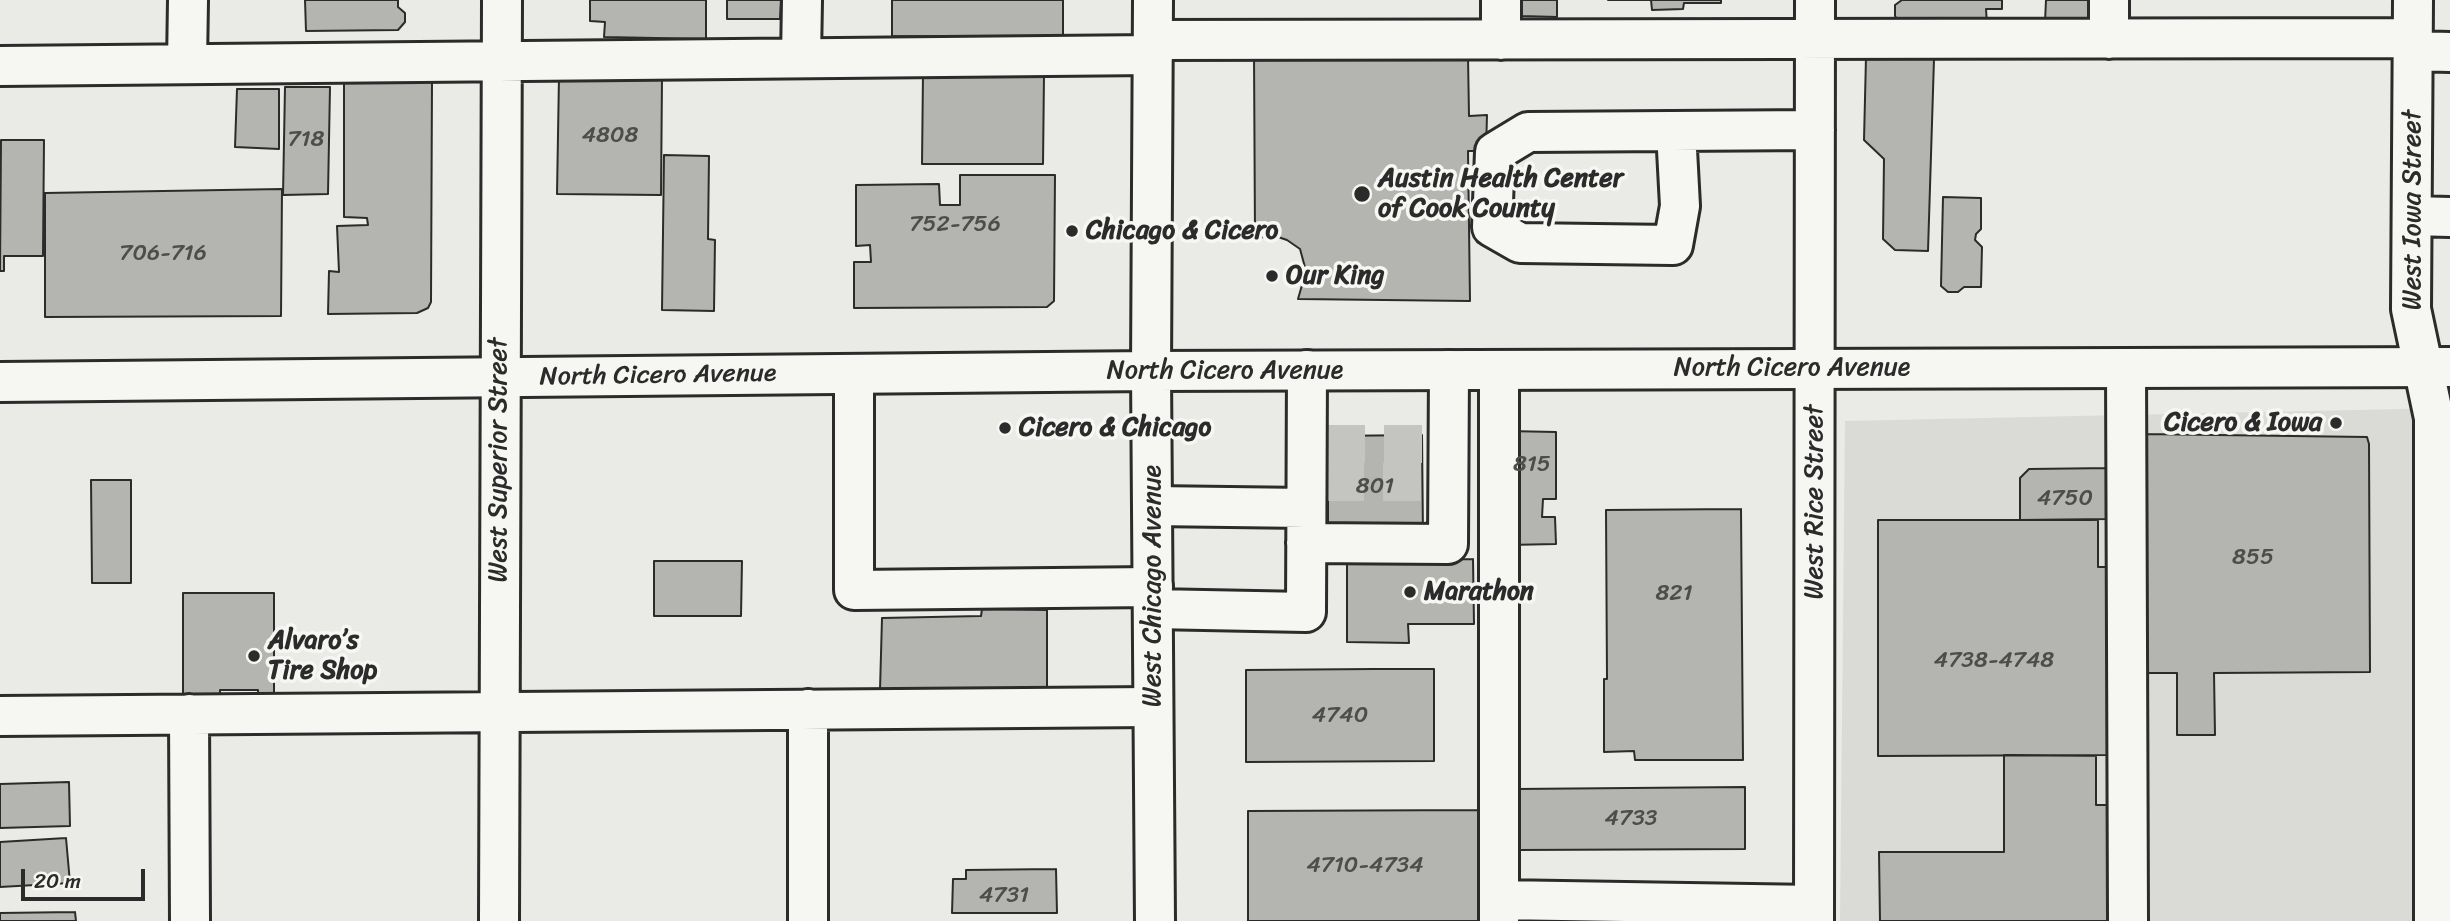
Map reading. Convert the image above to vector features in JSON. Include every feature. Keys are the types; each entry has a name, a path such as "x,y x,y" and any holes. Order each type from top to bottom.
{"main road":[{"path":"187,64 188,0"},
{"name":"West Superior Street","path":"499,921 502,0"},
{"path":"801,58 802,0"},
{"name":"West Chicago Avenue","path":"1153,0 1151,371 1155,921"},
{"path":"1501,0 1501,40"},
{"name":"West Rice Street","path":"1814,913 1815,0"},
{"path":"2109,0 2109,38"},
{"name":"West Iowa Street","path":"2413,0 2411,309 2438,367 2434,418 2442,677 2434,921"},
{"path":"0,66 801,58 1501,40 2109,38 2413,44 2450,52"},
{"path":"1676,131 1680,206 1673,245 1520,243 1492,227 1495,152 1528,132 1815,130"},
{"path":"2412,216 2450,217"},
{"name":"North Cicero Avenue","path":"0,382 1307,370 2438,367"},
{"path":"2126,368 2128,921"},
{"path":"1499,369 1499,911 1814,913"},
{"path":"854,374 855,590 1153,598 1306,612 1316,444 1307,370"},
{"path":"1152,506 1311,504 1448,544 1436,482 1435,444 1449,370"},
{"path":"0,716 1153,707"},
{"path":"808,709 808,921"},
{"path":"189,714 190,921"}],"shaded area":[{"path":"2450,408 2450,921 1840,921 1845,421"}],"building":[{"path":"305,0 398,0 398,7 405,13 405,22 398,30 306,31"},
{"path":"590,0 706,0 706,39 604,37 605,22 590,21"},
{"path":"727,0 781,0 780,19 727,19"},
{"path":"892,0 1063,0 1063,37 892,36"},
{"path":"1521,0 1557,0 1557,17 1521,16"},
{"path":"1651,0 1721,0 1721,3 1684,3 1683,9 1652,10"},
{"path":"1902,0 2002,0 2002,9 1986,9 1987,24 1900,23 1895,16 1895,5"},
{"path":"2046,0 2089,0 2089,23 2045,22"},
{"name":"Austin Health Center of Cook County","path":"1254,53 1468,56 1469,116 1487,115 1486,151 1468,151 1470,301 1298,299 1306,271 1300,249 1275,236 1255,238"},
{"path":"1866,57 1934,59 1928,251 1895,250 1883,239 1884,159 1864,140"},
{"path":"923,73 1044,75 1043,164 922,164"},
{"path":"559,76 662,78 661,195 557,194"},
{"path":"432,80 431,302 428,308 417,313 328,314 329,271 339,272 337,226 368,225 367,218 344,217 344,81"},
{"path":"285,87 330,87 328,194 283,195"},
{"path":"237,89 279,89 279,149 235,147"},
{"path":"1,140 44,140 43,256 4,256 4,271 0,271"},
{"path":"664,155 709,156 708,239 715,240 714,311 662,310"},
{"path":"960,175 1055,175 1054,301 1047,307 854,308 854,262 871,262 870,245 856,246 856,185 939,184 940,205 960,205"},
{"path":"282,189 281,316 45,317 45,193"},
{"path":"1943,197 1981,198 1981,229 1975,240 1982,247 1981,287 1964,287 1958,292 1948,292 1941,286"},
{"path":"1507,431 1556,432 1556,499 1543,499 1542,517 1555,517 1556,544 1508,545"},
{"path":"2142,434 2367,437 2370,672 2214,673 2215,735 2177,735 2177,673 2137,673"},
{"path":"1422,435 1423,537 1328,538 1328,436"},
{"path":"2112,468 2110,519 2020,520 2020,478 2029,469"},
{"path":"91,480 131,480 131,583 92,583"},
{"path":"1741,509 1743,760 1635,760 1634,751 1604,752 1604,679 1607,679 1606,510"},
{"path":"1878,520 2098,520 2098,567 2110,567 2110,755 1878,756"},
{"name":"Marathon","path":"1473,559 1474,624 1408,624 1409,643 1347,642 1347,560"},
{"path":"654,561 742,561 741,616 654,616"},
{"path":"183,593 274,593 274,696 258,696 258,690 220,690 220,697 183,697"},
{"path":"982,609 1047,610 1047,689 880,690 882,618 981,616"},
{"path":"1434,669 1434,761 1246,762 1246,670"},
{"path":"2004,755 2096,756 2096,805 2110,805 2110,921 1880,921 1879,852 2004,852"},
{"path":"69,782 70,826 0,828 0,784"},
{"path":"1745,787 1745,849 1517,850 1516,789"},
{"path":"1481,810 1482,921 1248,921 1248,811"},
{"path":"66,838 70,883 0,887 0,842"},
{"path":"1056,869 1057,913 952,913 953,879 966,879 966,870"},
{"path":"75,912 76,921 0,921 0,913"}],"tunnel":[{"path":"1327,444 1422,444"},
{"path":"1326,482 1422,482"}],"place":[{"name":"Austin Health Center of Cook County","path":"1362,194"},
{"name":"Chicago & Cicero","path":"1072,231"},
{"name":"Our King","path":"1272,276"},
{"name":"Cicero & Iowa","path":"2336,423"},
{"name":"Cicero & Chicago","path":"1005,428"},
{"name":"Marathon","path":"1410,592"},
{"name":"Alvaro’s Tire Shop","path":"254,656"}]}
